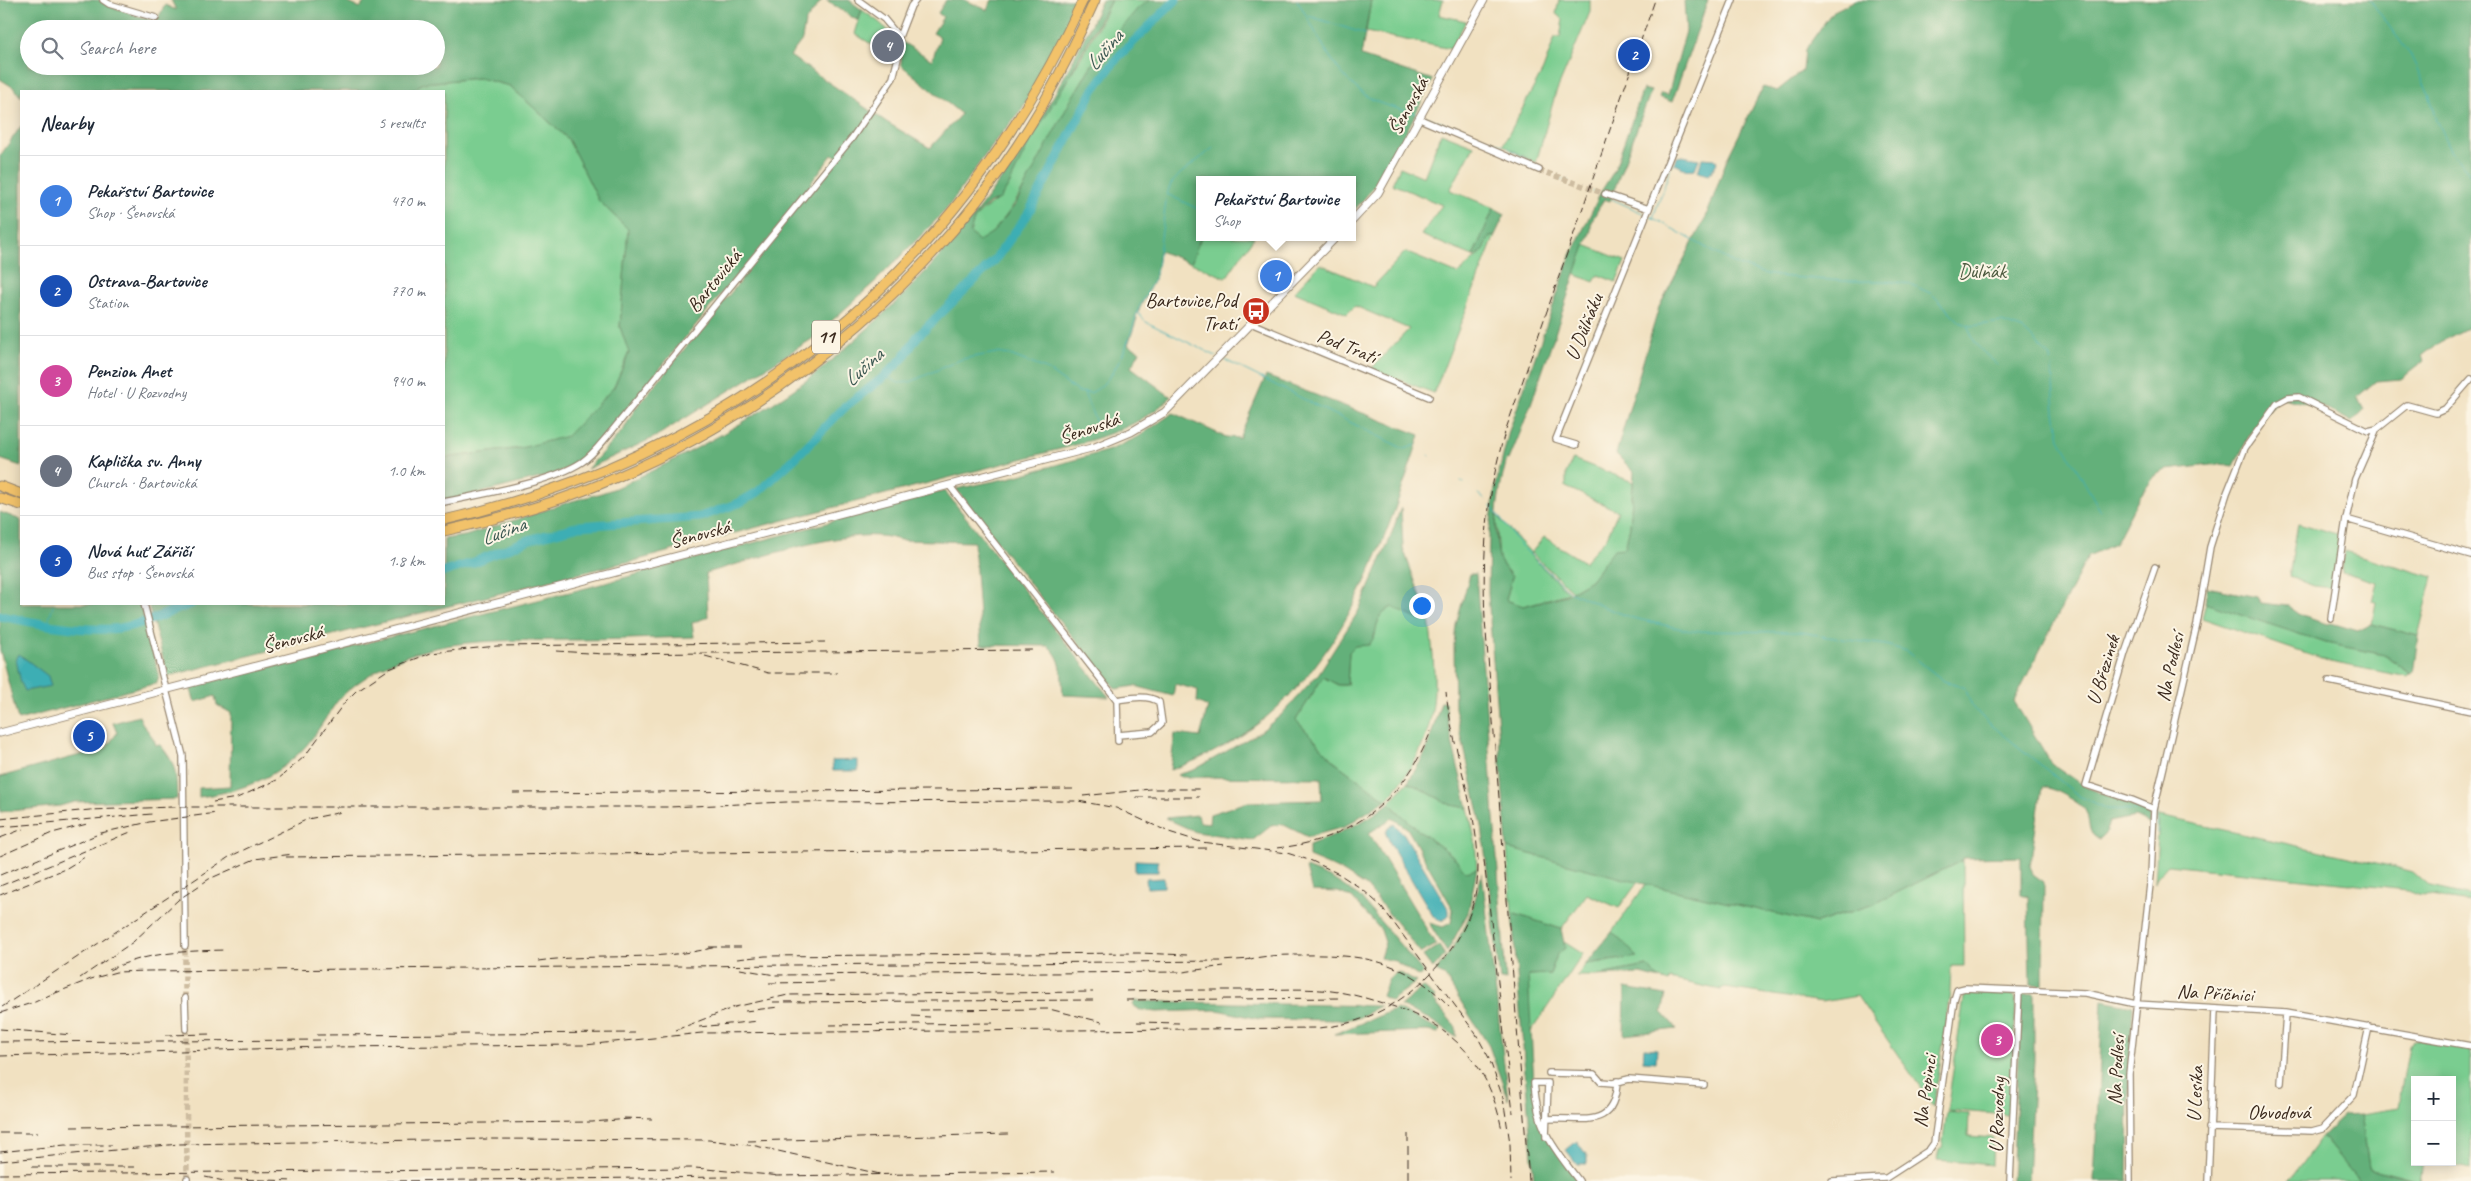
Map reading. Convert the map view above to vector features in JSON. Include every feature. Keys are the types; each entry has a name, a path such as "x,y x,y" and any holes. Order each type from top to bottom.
{"highway":[{"name":"11","path":"445,520 547,492 639,455 717,414 774,377 826,337 886,284 957,208 1001,149 1032,101 1064,41 1083,0"},
{"name":"11","path":"445,531 551,502 644,465 686,444 752,405 832,346 872,313 916,270 940,245 988,185 1041,106 1095,0"},
{"path":"0,486 20,494"},
{"path":"0,498 20,505"}],"street":[{"path":"104,0 109,4 156,18"},
{"path":"858,0 884,19 899,36"},
{"name":"Bartovická","path":"445,502 506,489 571,469 584,461 611,432 852,138 893,78 899,54 899,36 911,6 916,0"},
{"name":"Šenovská","path":"1356,216 1378,193 1484,0"},
{"name":"U Důlňáku","path":"1576,445 1556,439 1733,0"},
{"path":"1420,119 1539,170"},
{"path":"1605,194 1649,210"},
{"name":"Šenovská","path":"0,733 1095,446 1148,423 1165,412 1332,241"},
{"name":"Pod Tratí","path":"1253,324 1430,397"},
{"path":"2331,618 2346,519 2355,479 2377,429 2407,405 2436,413 2445,408 2471,379"},
{"name":"Na Podlesí","path":"2130,1181 2130,1074 2151,875 2154,810 2197,624 2210,547 2227,493 2245,448 2277,404 2288,398 2300,397 2368,431 2377,429"},
{"path":"949,485 1117,700 1118,738 1152,732 1162,723 1159,702 1154,699 1140,697 1117,700"},
{"path":"2346,519 2471,555"},
{"name":"U Březinek","path":"2154,810 2132,800 2086,785 2125,653 2155,567"},
{"path":"144,605 183,756 185,946"},
{"path":"2329,681 2471,711"},
{"name":"Na Příčnici","path":"1957,990 1965,988 2085,993 2136,1004 2286,1013 2471,1046"},
{"name":"Na Popinci","path":"1832,1181 1886,1178 1929,1150 1934,1143 1957,990"},
{"name":"U Rozvodny","path":"2010,1181 2019,991"},
{"path":"185,998 186,1029"},
{"name":"U Lesíka","path":"2208,1181 2216,1010"},
{"path":"2281,1084 2286,1013"},
{"name":"Obvodová","path":"2209,1128 2312,1131 2323,1128 2354,1095 2369,1027"},
{"path":"1549,1073 1594,1074 1601,1082 1613,1083 1629,1079 1704,1085"},
{"path":"1548,1119 1591,1120 1603,1117 1613,1103 1617,1081"},
{"path":"1546,1137 1548,1083 1534,1083 1536,1110 1546,1137 1579,1181"}],"green space":[{"path":"0,0 99,0 107,5 150,20 20,20 20,75 445,75 445,20 157,20 165,5 176,10 171,0 342,0 360,8 366,0 822,0 805,22 802,40 790,56 888,123 930,148 961,114 901,65 902,42 932,60 940,37 933,33 943,17 938,13 946,0 965,0 987,10 992,0 1077,0 1063,35 1020,112 996,140 946,210 878,279 812,339 655,437 587,469 624,429 635,409 742,279 736,276 584,461 552,475 445,502 445,458 521,448 567,436 614,387 629,353 620,327 628,229 599,201 568,139 510,86 479,78 423,83 412,90 20,90 20,96 14,88 0,79","holes":["832,155 838,156 815,187 810,184"]},
{"path":"826,0 849,0 862,10 858,21"},
{"path":"1102,0 1111,0 1027,147 1009,185 1000,199 990,203 974,219 970,233 979,241 993,232 1015,205 1073,96 1098,55 1138,8 1150,0 1371,0 1361,56 1433,80 1387,166 1356,208 1356,176 1196,176 1196,241 1199,241 1191,263 1159,251 1156,275 1135,318 1137,318 1128,345 1140,351 1131,367 1171,397 1160,407 1136,422 1068,447 746,530 627,563 168,676 148,605 445,605 445,539 465,536 616,488 671,462 719,436 789,393 829,363 897,301 967,224 1027,140 1079,49"},
{"path":"1111,0 1150,0 1098,56 1073,97 1024,188 992,233 979,241 970,233 972,224 980,213 1001,197 1008,186 1027,146 1082,56"},
{"path":"1371,0 1443,0 1439,15 1466,21 1451,49 1366,32"},
{"path":"1559,0 1590,0 1590,12 1555,95 1536,163 1503,145 1543,70 1555,37 1560,37 1563,19 1556,14"},
{"path":"1684,0 1708,0 1672,102 1659,97 1661,93 1668,95 1686,31"},
{"name":"Důlňák","path":"1856,0 2471,0 2471,326 2440,342 2422,356 2424,361 2401,379 2376,381 2357,397 2364,410 2352,422 2328,409 2279,397 2251,432 2234,466 2220,464 2166,470 2155,476 2140,496 2115,544 2088,556 2014,701 2051,763 2086,787 2151,813 2149,824 2135,817 2109,822 2105,834 2100,839 2093,835 2087,814 2082,807 2058,792 2042,787 2030,866 2033,874 2044,882 2043,985 2030,984 2028,896 2021,894 2021,857 1963,858 1963,860 1874,904 1817,923 1636,882 1507,848 1488,593 1489,537 1495,489 1509,431 1571,255 1602,190 1614,171 1643,89 1651,91 1610,201 1604,199 1591,222 1591,230 1521,432 1509,460 1507,459 1504,471 1497,507 1497,545 1501,562 1512,577 1506,600 1523,606 1566,595 1591,580 1614,549 1625,548 1630,526 1634,472 1616,454 1659,307 1707,215 1727,159 1763,87 1777,91 1803,70 1805,50 1832,12"},
{"path":"862,10 888,31 893,44 893,64 874,50 876,47 855,34"},
{"path":"479,78 510,86 568,139 599,201 628,229 620,327 629,352 614,387 567,437 521,448 445,458 445,90 412,90 423,83"},
{"path":"20,127 20,466 0,459 0,156"},
{"path":"1441,133 1474,146 1450,190 1494,208 1473,256 1421,235 1442,205 1392,184 1400,167 1424,177"},
{"path":"1494,208 1505,214 1495,235 1490,236 1484,250 1475,257 1473,256"},
{"path":"1495,235 1434,393 1371,369 1409,329 1355,306 1347,314 1294,292 1320,264 1373,287 1405,252 1458,274 1484,250 1490,236"},
{"path":"1199,241 1251,241 1226,278 1191,263"},
{"path":"1585,245 1625,261 1616,282 1598,275 1594,282 1574,274"},
{"path":"1266,376 1420,435 1383,540 1361,590 1336,636 1305,679 1268,716 1223,747 1170,770 1175,734 1200,737 1208,707 1197,702 1198,690 1175,684 1173,696 1135,686 1116,689 1040,597 956,489 1009,478 1110,450 1138,437 1173,413 1226,437 1239,438"},
{"path":"1573,459 1633,482 1630,526 1625,548 1614,550 1591,580 1572,591 1531,553 1544,537 1584,562 1607,537 1618,511 1566,487 1566,473"},
{"path":"945,491 1109,697 1063,695 1062,674 1059,662 1057,656 1048,646 981,645 974,542 900,540 880,536 857,536 804,545 706,573 708,617 692,623 694,637 480,642 436,648 394,661 363,679 347,691 336,703 306,746 283,767 257,782 243,787 199,797 199,788 230,786 231,713 217,705 215,696 195,702 190,687 590,587"},
{"path":"1401,507 1403,548 1429,620 1419,620 1392,607 1385,612 1378,620 1375,634 1369,645 1355,646 1349,652 1347,685 1338,685 1323,677 1296,720 1337,764 1386,800 1344,827 1308,837 1282,824 1271,826 1253,840 1196,832 1165,818 1198,815 1200,822 1209,823 1210,814 1248,802 1322,800 1321,778 1181,777 1177,775 1194,770 1260,732 1281,715 1319,673 1358,612 1388,544"},
{"path":"0,512 20,520 20,605 140,605 159,675 157,683 18,720 0,650"},
{"path":"1496,515 1531,553 1530,555 1569,593 1523,606 1506,600 1512,577 1499,560"},
{"path":"2298,523 2340,535 2337,577 2333,588 2314,586 2289,577"},
{"path":"2344,551 2433,577 2418,636 2372,624 2376,602 2372,601 2377,582 2342,572"},
{"path":"1470,574 1476,574 1506,980 1500,980 1482,826 1455,708 1454,645 1456,625"},
{"path":"2207,587 2257,597 2261,603 2288,606 2302,616 2327,624 2331,623 2358,631 2372,624 2418,636 2413,673 2411,674 2385,655 2326,643 2205,603"},
{"path":"2206,602 2326,643 2385,655 2411,674 2408,677 2330,662 2202,618"},
{"path":"1392,607 1419,620 1429,620 1434,671 1434,694 1426,737 1416,758 1386,800 1337,764 1296,720 1323,677 1338,685 1347,685 1349,652 1355,646 1375,636 1379,619"},
{"path":"1441,702 1445,702 1450,733 1468,808 1451,805 1408,782 1426,752"},
{"path":"139,716 156,745 160,745 173,764 176,776 177,799 74,802 60,806 0,812 0,777 106,748 117,733 113,723"},
{"path":"1408,782 1451,805 1468,808 1475,840 1477,869 1466,873 1452,855 1419,831 1389,803"},
{"path":"1389,803 1419,831 1452,855 1466,872 1477,869 1468,913 1447,952 1429,923 1443,927 1451,923 1453,909 1407,828 1392,818 1369,833 1436,945 1421,953 1367,887 1340,870 1309,857 1309,845 1361,822"},
{"path":"2159,816 2395,867 2413,872 2430,887 2471,896 2471,902 2417,894 2407,890 2168,865 2157,877 2155,883"},
{"path":"1507,848 1638,882 1619,908 1587,894 1561,929 1512,913"},
{"path":"1963,860 1964,966 1951,966 1950,992 1934,1107 1857,996 1822,1002 1725,988 1721,990 1670,979 1669,982 1660,979 1647,966 1594,976 1577,976 1586,964 1637,957 1612,932 1646,884 1817,923 1874,904"},
{"path":"1306,868 1331,878 1359,896 1424,973 1419,977 1395,961 1380,958 1385,942 1381,930 1352,898 1338,892 1312,891"},
{"path":"1482,873 1508,1099 1489,1046 1444,975 1436,971 1460,936 1470,914"},
{"path":"1512,913 1561,929 1565,948 1557,955 1550,974 1528,975 1534,1083 1546,1137 1579,1181 1534,1181"},
{"path":"1612,932 1638,957 1586,964"},
{"path":"1564,942 1583,954 1530,1033 1528,975 1550,974 1557,955 1565,948"},
{"path":"1439,946 1445,955 1433,969 1423,956"},
{"path":"1647,966 1660,979 1641,974 1594,976"},
{"path":"1398,972 1416,982 1391,1001 1382,996 1389,978"},
{"path":"1423,987 1435,997 1433,1000 1456,1027 1456,1037 1429,1019 1400,1006"},
{"path":"1625,988 1666,995 1662,1012 1677,1029 1624,1035"},
{"path":"1965,992 2013,995 2016,999 2011,1113 2008,1115 1947,1110"},
{"path":"2034,993 2034,1060 2028,1181 2012,1181 2021,995"},
{"path":"2103,1000 2133,1006 2129,1072 2128,1181 2094,1181"},
{"path":"1135,1001 1380,1006 1358,1018 1339,1020 1260,1019 1217,1010 1157,1012 1140,1010 1133,1005"},
{"path":"1397,1009 1441,1030 1438,1033 1427,1031 1334,1034"},
{"path":"2418,1040 2471,1049 2471,1170 2451,1166 2456,1166 2456,1076 2411,1076 2411,1166 2422,1166 2420,1181 2369,1168 2361,1114 2398,1108 2409,1046 2412,1041"},
{"path":"1947,1112 1969,1114 1968,1136 1993,1138 1992,1165 1937,1160 1939,1150 1942,1148"},
{"path":"2361,1114 2369,1168 2416,1181 2359,1181 2322,1136 2344,1115"},
{"path":"2322,1136 2359,1181 2289,1181"}],"water":[{"path":"1677,157 1699,159 1695,169 1687,170 1675,164"},
{"path":"1702,158 1715,159 1717,163 1709,175 1698,172"},
{"path":"19,654 48,676 51,686 25,691 21,683 16,660"},
{"path":"858,760 858,771 833,771 832,761"},
{"path":"1394,824 1404,834 1449,910 1449,915 1444,920 1438,920 1433,916 1391,845 1386,834 1387,829"},
{"path":"1135,860 1158,861 1158,872 1135,872"},
{"path":"1164,878 1164,887 1147,888 1146,879"},
{"path":"1644,1048 1657,1049 1656,1062 1643,1061"},
{"path":"1577,1141 1587,1156 1587,1164 1577,1164 1566,1150"}],"waterway":[{"name":"Lučina","path":"445,572 472,563 528,540 579,526 700,517 739,503 758,492 793,460 846,406 885,376 903,358 917,337 994,261 1028,214 1094,89 1118,57 1176,0"},
{"path":"1297,0 1329,55 1359,91 1383,104 1417,114"},
{"path":"2370,0 2411,56 2429,94 2437,120 2453,154 2471,175"},
{"path":"1309,16 1365,34"},
{"path":"1424,116 1503,145"},
{"path":"1137,312 1156,275 1167,194 1171,184 1180,174 1213,148"},
{"path":"1508,148 1539,167"},
{"path":"1653,218 1671,166 1676,164"},
{"path":"1559,178 1568,181"},
{"path":"1167,194 1196,208"},
{"path":"1612,199 1645,214"},
{"path":"1650,216 1735,264 1762,273 1777,276 1843,281 1886,281 1911,284 1932,294 1961,323 1971,326 2002,322 2024,330 2051,358 2055,412 2060,439 2100,510"},
{"path":"885,376 899,383 910,382 962,359 996,353 1010,355 1046,369 1078,392 1090,393 1107,380 1121,358 1131,334 1137,312 1146,322 1216,356"},
{"path":"1968,326 1976,344 1998,365"},
{"path":"1225,360 1404,449 1416,445"},
{"path":"1084,393 1100,432"},
{"path":"1478,494 1484,499"},
{"path":"1491,506 1521,546 1569,591 1606,608 1633,618 1691,631 1801,632 1818,635"},
{"name":"Lučina","path":"0,616 69,628 110,629 141,623 188,605"},
{"path":"47,625 53,606"},
{"path":"1821,636 1886,645 1906,651 1944,681 1965,688 1972,706 1983,718 2079,796 2107,809 2149,810"},
{"path":"2157,811 2157,833"}],"tunnel":[{"path":"1539,170 1605,194"},
{"path":"185,946 185,998"},
{"path":"186,1029 187,1179"}],"railway":[{"path":"1529,1181 1485,619 1484,570 1487,523 1494,476 1506,429 1655,0"},
{"path":"213,802 237,798 277,780 304,757 345,702 356,691 389,669 431,653 497,646 825,642"},
{"path":"556,651 604,654 1035,650"},
{"path":"705,656 768,673 837,673"},
{"path":"0,1056 324,1047 585,1045 702,1033 1318,1028 1349,1023 1378,1013 1404,997 1428,976 1456,942 1472,908 1478,874 1476,840 1470,804 1452,731 1446,692"},
{"path":"1277,848 1304,844 1329,836 1351,826 1372,812 1390,796 1406,777 1420,755 1431,731"},
{"path":"513,793 1074,789"},
{"path":"1083,796 1150,789 1199,789"},
{"path":"1136,797 1199,797"},
{"path":"0,819 90,810 173,807 669,807 787,802 1078,801 1116,808 1169,832 1201,842 1287,853 1312,861 1339,874 1362,889 1382,907 1476,1034 1489,1058 1503,1098 1510,1143 1511,1181"},
{"path":"2,1007 229,857 308,819 342,812"},
{"path":"0,875 101,833 149,822 217,813"},
{"path":"0,827 152,814"},
{"path":"0,856 52,833 87,824"},
{"path":"0,838 23,829"},
{"path":"0,886 133,831"},
{"path":"286,857 1210,848"},
{"path":"80,978 133,942 178,900 209,879 255,859 293,854"},
{"path":"0,895 65,869 85,857"},
{"path":"1484,860 1513,1113"},
{"path":"709,947 742,947"},
{"path":"538,961 650,956 694,952 716,947"},
{"path":"109,970 152,956 181,952 226,950"},
{"path":"737,959 765,956 1139,953 1187,955"},
{"path":"1246,960 1267,956 1324,955 1345,956 1382,963 1416,978 1449,1006"},
{"path":"53,994 91,979 116,972 148,971 1221,961 1251,959"},
{"path":"740,969 775,975 1183,972 1224,966"},
{"path":"769,983 834,982"},
{"path":"1126,991 1292,989 1335,991 1404,1010 1426,1020 1462,1046 1487,1082 1496,1105 1502,1130"},
{"path":"0,1013 35,1002 58,991"},
{"path":"676,1030 735,1007 788,995 1093,992"},
{"path":"1126,1000 1341,998"},
{"path":"773,1002 1094,1000"},
{"path":"745,1011 779,1007"},
{"path":"920,1010 1049,1009 1102,1022"},
{"path":"912,1016 930,1017"},
{"path":"699,1027 759,1021"},
{"path":"1137,1022 1179,1023"},
{"path":"829,1025 994,1023"},
{"path":"0,1029 72,1035"},
{"path":"317,1035 635,1033"},
{"path":"165,1035 212,1034"},
{"path":"0,1042 325,1040"},
{"path":"624,1118 652,1119"},
{"path":"71,1127 592,1122 630,1119"},
{"path":"0,1133 38,1133"},
{"path":"748,1141 1008,1134"},
{"path":"1408,1134 1408,1181"},
{"path":"0,1161 179,1144 489,1139 709,1140 756,1146 880,1174"},
{"path":"0,1152 65,1145 112,1145"},
{"path":"32,1167 135,1167"},
{"path":"0,1174 695,1168 781,1176"},
{"path":"775,1176 1055,1172"},
{"path":"205,1177 224,1181"},
{"path":"386,1181 728,1177"},
{"path":"234,1179 294,1181"}],"place":[{"name":"Kaplička sv. Anny","path":"888,46"},
{"name":"Ostrava-Bartovice","path":"1634,55"},
{"name":"Pekařství Bartovice","path":"1276,276"},
{"name":"Bartovice,Pod Tratí","path":"1256,311"},
{"name":"Nová huť Zářičí","path":"89,736"},
{"name":"Penzion Anet","path":"1997,1040"}]}
